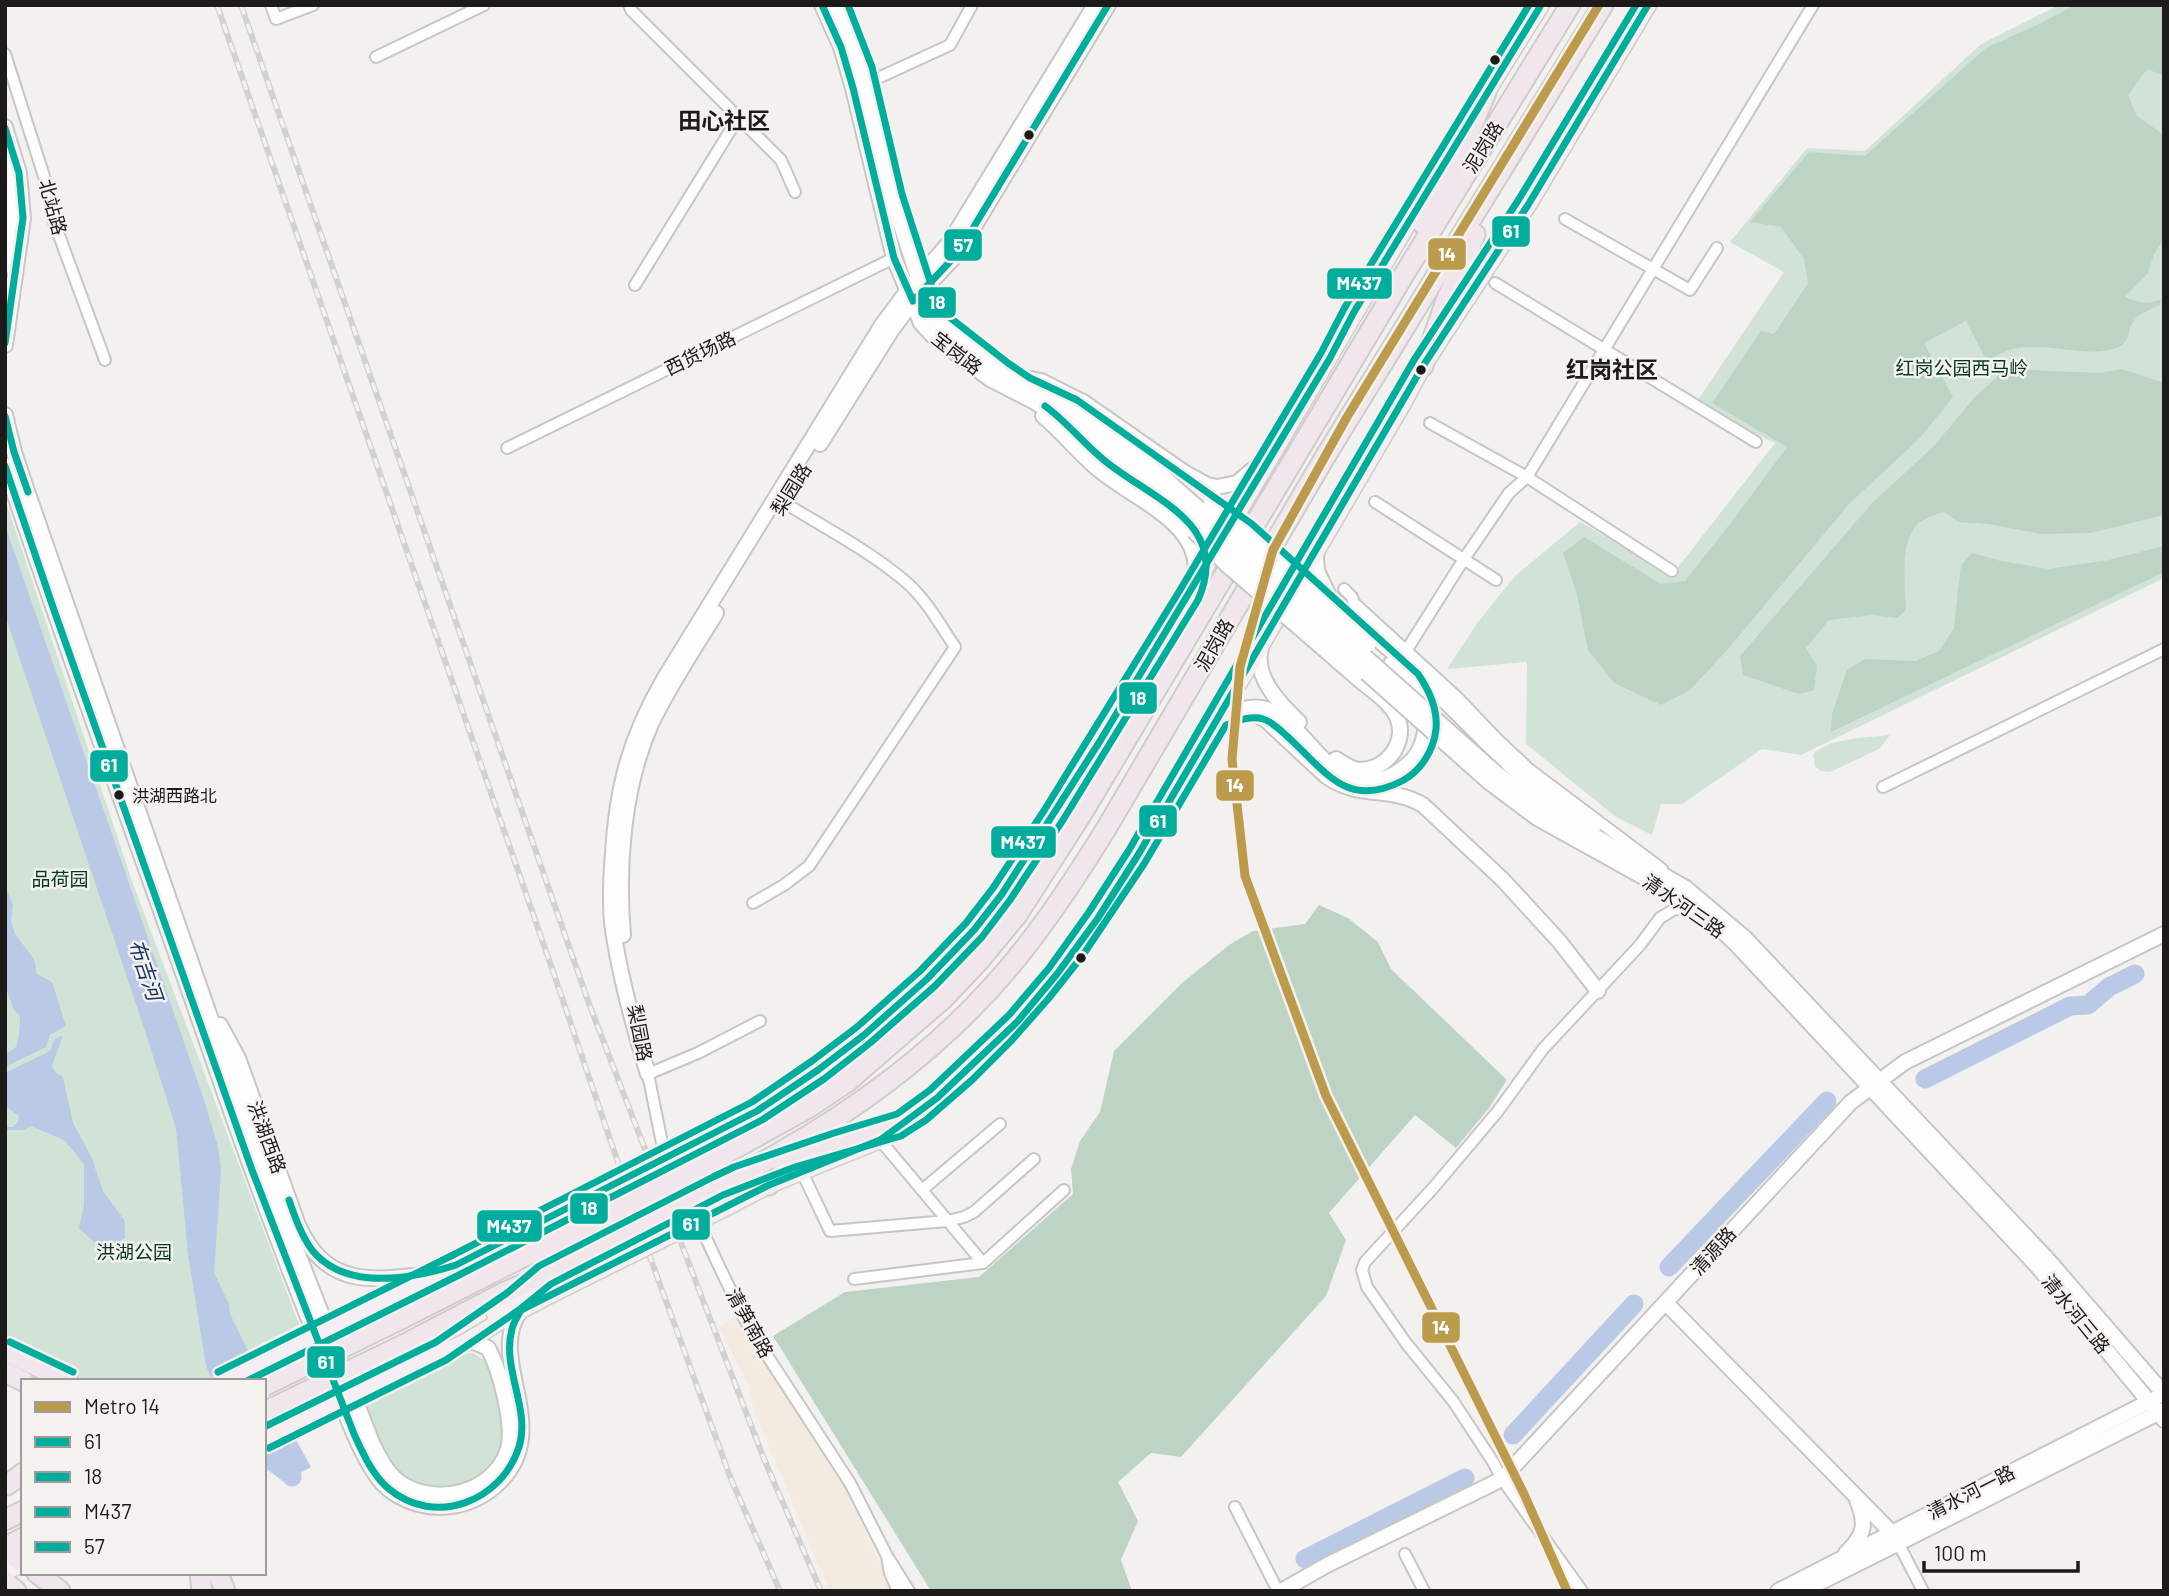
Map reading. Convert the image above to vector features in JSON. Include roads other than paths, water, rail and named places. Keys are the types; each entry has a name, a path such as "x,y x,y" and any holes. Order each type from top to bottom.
{"highway":[{"name":"泥岗路","path":"266,1385 706,1164 808,1108 847,1082 943,999 1017,915 1091,800 1405,273 1570,5"},
{"name":"泥岗路","path":"266,1411 505,1292 545,1275 737,1177 823,1128 912,1065 1002,976 1071,886 1325,457 1603,5"},
{"path":"1567,67 1618,5"},
{"path":"1405,273 1435,199 1486,93"},
{"path":"1423,366 1446,301 1482,218 1490,191"},
{"path":"1017,915 1054,816"},
{"path":"757,1111 888,1047"},
{"path":"737,1177 902,1124"},
{"path":"718,1186 769,1185"},
{"path":"5,1351 64,1379"},
{"path":"5,1372 21,1380"},
{"path":"5,1520 21,1512"},
{"path":"16,1591 5,1548 21,1539"},
{"path":"40,1575 60,1591"}],"main road":[{"path":"227,1379 757,1111 864,1035 927,979 974,930 1002,894 1054,816 1541,5"},
{"path":"266,1438 441,1351 464,1343 520,1310 769,1185 880,1140 937,1098 1017,1022 1098,918 1138,855 1423,366 1522,214 1648,5"},
{"path":"441,1351 513,1301 545,1275"}],"street":[{"path":"271,5 276,19 313,5"},
{"path":"376,57 484,5"},
{"path":"629,5 781,160 795,192"},
{"name":"宝岗路","path":"822,5 841,47 853,88 894,258 915,290"},
{"name":"宝岗路","path":"836,5 854,47 865,84 921,323 933,336 996,376 1071,410 1140,464"},
{"path":"865,84 950,45 972,5"},
{"name":"梨园路","path":"648,1074 625,948 621,899 625,830 635,769 651,724 783,502 915,290 950,242 1095,5"},
{"name":"梨园路","path":"648,1074 634,1028 616,947 611,895 617,804 633,742 664,679 877,333 915,290 958,253 1108,5"},
{"path":"1406,651 1509,493 1527,477 1813,5"},
{"name":"北站路","path":"5,54 49,191 53,219 105,360"},
{"path":"635,285 738,118"},
{"path":"5,127 19,173 23,218 5,345"},
{"path":"5,165 11,213 5,266"},
{"path":"1565,219 1690,290 1717,248"},
{"name":"西货场路","path":"506,448 894,258"},
{"path":"1495,283 1756,442"},
{"path":"996,376 1041,381 1054,386 1083,402 1185,473 1207,485 1217,487 1237,483 1272,453"},
{"path":"996,376 1064,434 1099,470 1158,510 1191,542 1197,572 1189,595"},
{"name":"洪湖西路","path":"5,415 18,465 204,1000 217,1053 273,1229 350,1423 374,1473 394,1492 422,1506 452,1506 471,1501 489,1491 507,1475 520,1447 520,1411 508,1341 513,1320 520,1310"},
{"path":"1430,423 1527,477 1672,571"},
{"path":"1140,464 1246,533 1410,681 1424,707 1425,730 1414,759 1394,774 1373,781 1351,778 1329,765 1276,714 1259,707 1219,716"},
{"path":"1140,464 1217,555 1392,709 1401,734 1396,751 1379,764 1368,768 1357,769 1335,758 1277,700 1261,668 1261,645"},
{"name":"清水河三路","path":"1140,464 1537,818 1651,881 1695,902 1745,938 2038,1267 2159,1411"},
{"name":"洪湖西路","path":"5,465 217,1053 366,1431 381,1461 400,1483 433,1495 470,1489 485,1481 498,1469 509,1446 505,1399 496,1364 488,1348 481,1344 464,1343"},
{"path":"753,902 784,885 809,866 955,647 908,583 889,568 783,502"},
{"path":"1375,502 1496,580"},
{"path":"1317,549 1317,571 1329,596 1426,681 1504,760 1531,783 1640,861"},
{"path":"1344,589 1352,597 1353,603 1458,698 1529,769 1685,888"},
{"path":"1883,788 2164,649"},
{"path":"1247,709 1266,720 1337,783 1364,792 1409,796 1423,805 1503,880 1559,941 1598,990"},
{"name":"清水河三路","path":"1493,778 1685,888 1695,902"},
{"path":"1582,1591 1503,1481 1438,1380 1406,1343 1367,1287 1362,1270 1365,1262 1434,1187 1506,1100 1543,1049 1640,945 1660,918 1695,902"},
{"name":"清源路","path":"1877,1086 1905,1062 2164,934"},
{"name":"清源路","path":"1289,1591 1503,1481 1851,1102 1908,1068 2164,941"},
{"name":"洪湖西路","path":"204,1000 238,1058 305,1239 318,1257 342,1273 355,1277 385,1278 434,1273 456,1265"},
{"path":"648,1074 698,1053 760,1021"},
{"path":"217,1053 230,1053 238,1058"},
{"name":"清笋南路","path":"648,1074 662,1143 684,1195 744,1318 850,1483 887,1556 909,1591"},
{"name":"清水河三路","path":"1877,1086 2049,1262 2164,1394"},
{"path":"922,1190 1000,1124"},
{"path":"880,1140 983,1263"},
{"path":"802,1172 830,1231 947,1221 964,1217 974,1212 1034,1159"},
{"path":"854,1279 983,1263 1063,1189"},
{"path":"1668,1304 1895,1538 1923,1591"},
{"name":"清水河一路","path":"1778,1591 2159,1411 2164,1394"},
{"name":"清源路","path":"1280,1591 1327,1565 1503,1481"},
{"path":"1838,1561 1862,1534 1864,1521 1853,1493"},
{"path":"1235,1507 1280,1591"},
{"name":"清水河一路","path":"1803,1591 1895,1538"},
{"path":"1405,1554 1424,1591"},
{"name":"清笋南路","path":"887,1556 890,1573 898,1591"}],"water":[{"path":"5,525 218,1147 221,1171 214,1273 251,1357 211,1377 206,1366 188,1254 176,1128 5,615"},
{"path":"5,885 13,905 11,921 15,934 34,959 37,974 52,982 66,1026 50,1035 46,1047 5,1067 5,1054 17,1045 20,1016 14,1010 5,986"},
{"path":"63,1035 52,1066 56,1073 63,1077 73,1123 91,1156 103,1191 125,1221 125,1238 111,1244 95,1242 79,1228 84,1205 84,1165 64,1140 31,1126 23,1130 5,1130 5,1127 13,1127 18,1122 19,1116 5,1106 5,1073 50,1051 55,1039"},
{"path":"295,1438 311,1467 284,1482 266,1468 266,1452"}],"waterway":[{"path":"1925,1079 2070,1006 2088,1005 2109,987 2135,974"},
{"path":"1669,1267 1827,1101"},
{"path":"1513,1435 1634,1304"},
{"name":"布吉河","path":"266,1432 292,1477"},
{"path":"1305,1559 1465,1478"}],"railway":[{"path":"217,5 650,1257 731,1479 780,1591"},
{"path":"241,5 588,1001 764,1459 821,1591"}],"metro line":[{"name":"14","path":"1567,1591 1524,1494 1326,1096 1245,876 1232,759 1240,667 1273,550 1347,417 1599,5"}],"place":[{"name":"洪湖西路北","path":"119,795"}],"district":[{"name":"田心社区","path":"724,121"},
{"name":"红岗社区","path":"1612,370"}],"park label":[{"name":"红岗公园西马岭","path":"1962,368"},
{"name":"品荷园","path":"60,879"},
{"name":"洪湖公园","path":"134,1252"}]}
